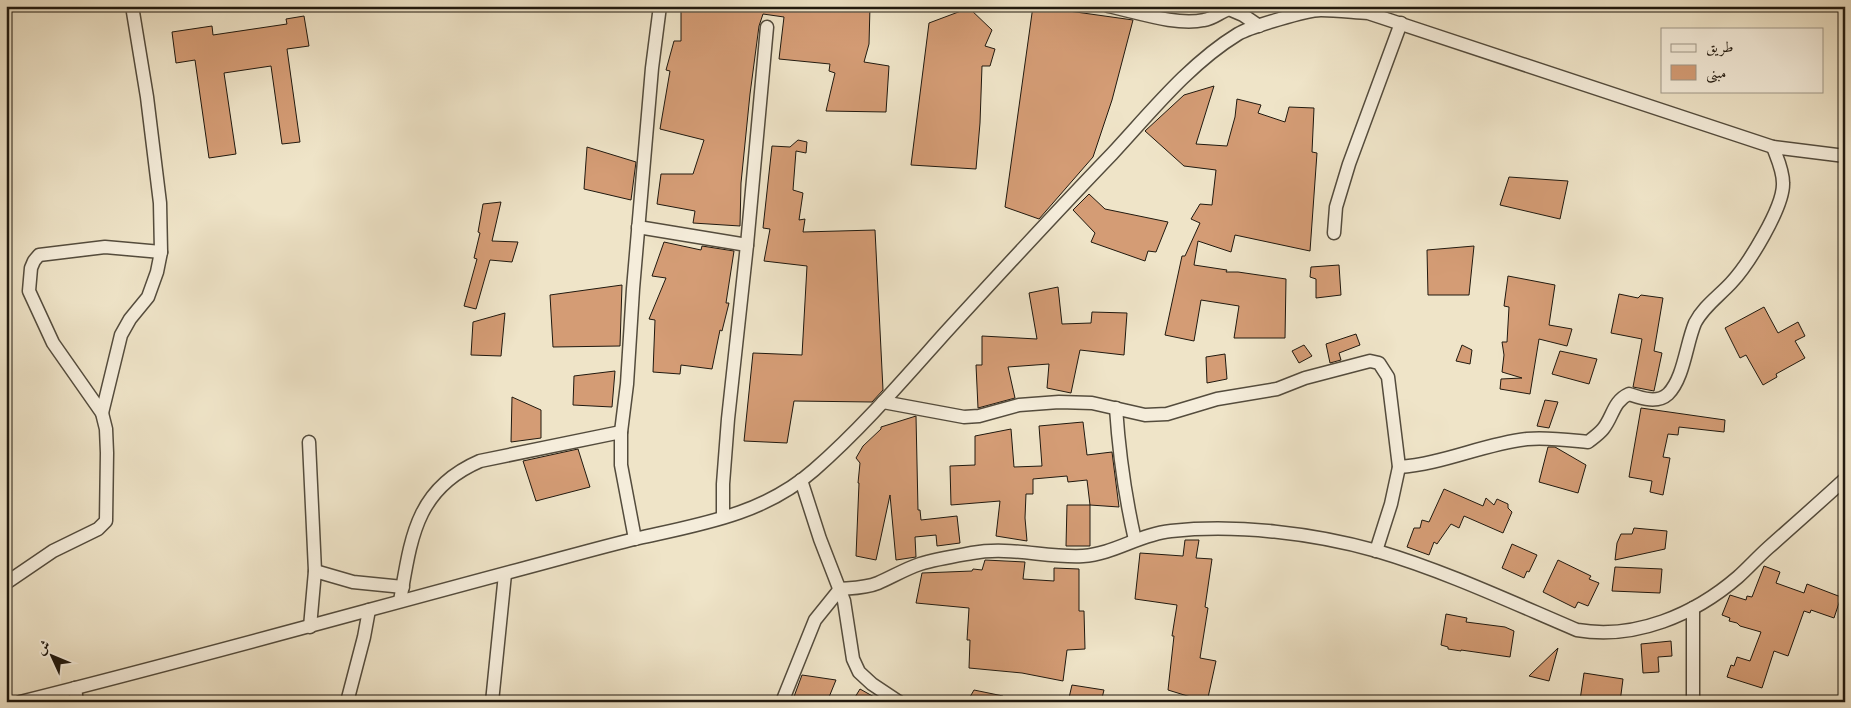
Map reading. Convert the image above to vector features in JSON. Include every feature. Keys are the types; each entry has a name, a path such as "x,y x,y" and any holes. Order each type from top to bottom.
{"street":[{"path":"102,413 121,335 130,319 148,297 157,272 161,252 158,193 132,6"},
{"path":"635,539 621,465 621,432 627,384 652,68 660,6"},
{"path":"1108,6 1189,22 1206,20 1228,8 1259,26"},
{"path":"20,702 723,517 763,504 784,494 821,464 883,402 1027,243 1176,86 1207,57 1240,33 1259,26 1316,9 1368,13 1773,146 1845,156"},
{"path":"1334,233 1338,198 1401,23"},
{"path":"723,517 723,484 728,419 747,245 767,27"},
{"path":"1399,467 1421,466 1526,439 1588,442 1603,430 1611,418 1617,402 1622,398 1629,394 1645,400 1656,399 1668,394 1679,376 1696,322 1702,312 1733,281 1758,245 1779,204 1783,185 1782,171 1773,146"},
{"path":"638,227 747,245"},
{"path":"6,583 53,552 98,529 106,521 107,453 106,429 102,413 53,343 42,322 29,291 31,268 39,255 62,251 105,247 161,252"},
{"path":"883,402 964,417 979,416 1019,405 1059,402 1092,403 1145,414 1166,414 1217,399 1277,389 1305,378 1370,361 1379,363 1388,377 1399,467 1392,504 1376,551"},
{"path":"1116,408 1122,474 1135,540"},
{"path":"400,601 410,542 417,520 437,489 461,469 480,461 621,432"},
{"path":"309,442 315,571 310,627"},
{"path":"782,702 816,620 840,589 877,584 898,572 920,564 974,552 1006,550 1058,556 1085,556 1118,548 1135,540 1171,531 1248,530 1305,536 1376,551 1480,588 1577,630 1617,633 1656,624 1693,608 1737,578 1845,479"},
{"path":"801,480 820,539 840,589 847,618 852,659 859,672 872,684 899,702"},
{"path":"315,571 353,582 403,587"},
{"path":"492,702 505,574"},
{"path":"1693,608 1693,702"},
{"path":"348,702 369,610"},
{"path":"75,688 77,702"}],"building":[{"path":"681,6 733,6 755,11 756,6 870,6 869,44 864,62 889,66 886,112 826,111 835,73 829,71 830,64 779,59 784,17 763,14 759,26 750,94 741,183 740,226 693,223 695,211 657,204 661,174 693,174 704,140 660,129 670,71 666,70 674,41 681,41"},
{"path":"1033,6 1133,20 1112,100 1093,157 1039,219 1005,207"},
{"path":"969,8 992,30 985,46 995,49 990,66 982,66 976,169 911,165 929,23"},
{"path":"304,16 309,46 287,49 300,142 282,144 271,66 224,73 236,154 209,158 195,60 176,63 172,32 212,26 213,35 287,24 286,19"},
{"path":"1214,86 1196,144 1227,146 1235,117 1237,99 1261,105 1258,113 1285,122 1289,107 1314,108 1312,152 1317,153 1310,251 1235,235 1231,252 1198,241 1194,265 1227,270 1226,272 1286,279 1285,338 1234,338 1239,306 1201,300 1194,341 1165,335 1182,256 1185,256 1200,223 1191,219 1200,204 1212,205 1216,170 1184,166 1145,131 1184,95"},
{"path":"798,140 807,142 806,153 796,151 793,190 803,193 799,220 805,219 803,232 875,230 883,390 872,402 794,401 787,443 744,441 753,353 802,355 807,266 764,261 770,229 763,228 772,146 790,147"},
{"path":"587,147 636,162 631,200 584,189"},
{"path":"1509,177 1568,181 1560,219 1500,205"},
{"path":"1089,194 1105,209 1168,222 1156,252 1148,251 1145,261 1091,242 1095,233 1073,210"},
{"path":"501,202 492,241 518,242 512,262 490,260 476,309 464,306 477,259 474,258 480,233 478,232 483,204"},
{"path":"664,242 701,250 702,246 734,251 726,303 729,303 722,331 720,330 712,369 681,365 680,374 653,372 655,320 649,319 666,278 652,276"},
{"path":"1474,246 1469,295 1428,295 1427,250"},
{"path":"1339,265 1341,295 1316,298 1316,279 1310,277 1311,267"},
{"path":"1508,276 1555,285 1549,325 1572,329 1567,346 1539,339 1530,394 1500,389 1501,379 1522,378 1502,372 1504,355 1502,342 1507,342 1509,307 1504,306"},
{"path":"622,285 620,346 553,347 550,295"},
{"path":"1058,287 1062,324 1091,323 1092,312 1127,313 1124,355 1080,350 1071,393 1047,388 1049,364 1008,367 1015,398 978,408 976,365 982,365 982,336 1037,339 1029,293"},
{"path":"1619,294 1638,298 1641,295 1663,298 1654,351 1662,353 1654,391 1633,387 1642,339 1611,333"},
{"path":"1764,307 1778,333 1798,322 1805,336 1795,341 1805,358 1776,374 1777,377 1763,385 1746,355 1740,358 1725,328"},
{"path":"505,313 501,356 471,355 473,322"},
{"path":"1356,334 1360,345 1339,353 1341,360 1330,363 1326,344"},
{"path":"1304,345 1312,356 1299,363 1292,351"},
{"path":"1462,345 1472,350 1470,364 1456,361"},
{"path":"1560,351 1597,359 1589,384 1552,374"},
{"path":"1225,354 1227,379 1207,383 1206,357"},
{"path":"615,371 612,407 573,405 574,376"},
{"path":"512,397 541,410 541,438 511,442"},
{"path":"1545,400 1558,402 1549,428 1537,426"},
{"path":"1641,408 1725,420 1724,432 1679,427 1678,435 1668,434 1663,457 1670,458 1663,495 1650,492 1652,481 1629,477"},
{"path":"916,416 918,510 920,510 921,520 957,516 960,543 937,546 936,535 915,537 916,557 896,560 890,495 876,560 856,556 860,463 856,458 863,446 881,427"},
{"path":"1083,422 1087,455 1112,452 1119,507 1090,505 1087,480 1068,482 1067,476 1033,479 1033,494 1026,494 1025,518 1027,541 996,536 1000,501 951,505 950,466 975,465 975,436 1011,429 1014,467 1042,466 1039,426"},
{"path":"1548,447 1555,447 1586,465 1578,493 1539,482"},
{"path":"578,449 590,487 536,501 523,461"},
{"path":"1444,489 1483,506 1486,498 1494,505 1497,499 1508,504 1508,508 1512,512 1503,533 1464,516 1459,528 1451,524 1437,544 1434,542 1429,555 1407,547 1414,528 1420,528 1422,520 1429,522"},
{"path":"1067,505 1090,505 1090,546 1066,546"},
{"path":"1634,528 1667,531 1665,549 1615,560 1617,543 1621,534 1632,534"},
{"path":"1185,540 1199,540 1196,558 1212,559 1205,607 1208,608 1200,658 1216,661 1207,702 1168,690 1174,636 1172,636 1177,605 1135,599 1140,553 1183,556"},
{"path":"1512,544 1537,555 1524,578 1502,568"},
{"path":"985,560 1025,562 1023,579 1054,581 1054,568 1079,569 1079,611 1084,611 1085,649 1067,650 1063,681 1022,673 969,668 970,640 967,640 969,608 916,603 922,573 982,570"},
{"path":"1558,560 1591,576 1589,579 1599,583 1588,606 1578,602 1575,608 1543,592"},
{"path":"1764,566 1780,572 1776,583 1804,593 1807,584 1841,597 1834,618 1811,610 1810,613 1804,611 1788,656 1774,651 1762,688 1727,677 1731,665 1734,666 1737,657 1750,661 1761,632 1740,626 1729,621 1730,618 1722,615 1730,595 1746,600 1747,596 1752,597"},
{"path":"1615,567 1662,569 1660,593 1612,591"},
{"path":"1446,614 1467,618 1466,622 1505,627 1514,631 1510,657 1448,649 1448,647 1441,645"},
{"path":"1671,641 1672,656 1658,657 1659,672 1643,673 1641,644"},
{"path":"1558,648 1549,681 1529,676"},
{"path":"1584,673 1623,679 1620,702 1580,700"},
{"path":"802,675 836,680 827,702 792,702"},
{"path":"1072,685 1104,690 1101,702 1068,702"},
{"path":"860,689 883,702 852,702"},
{"path":"974,690 1003,696 1003,702 967,702"}]}
